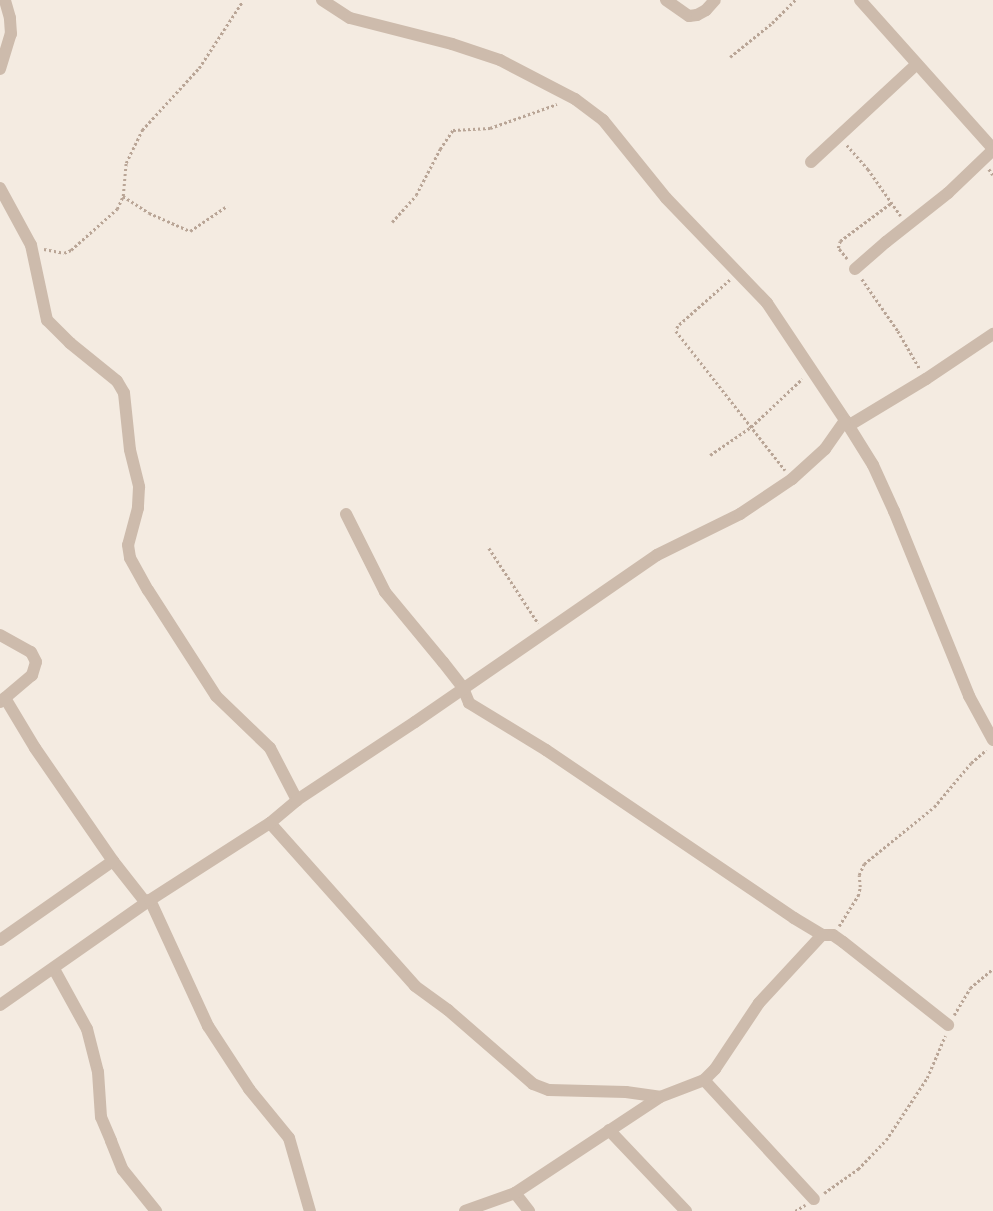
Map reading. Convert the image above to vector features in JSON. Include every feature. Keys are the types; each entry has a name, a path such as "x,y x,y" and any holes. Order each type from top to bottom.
{"street":[{"path":"0,68 11,34 10,18 5,0"},
{"path":"322,0 350,18 452,44 500,60 575,99 603,120 666,198 768,303 873,464 969,696 993,740"},
{"path":"666,0 689,16 697,15 706,10 715,0"},
{"path":"855,269 948,193 993,150 860,0"},
{"path":"811,162 918,64"},
{"path":"0,188 31,245 47,320 117,382 124,393 130,450 139,488 138,508 128,545 130,558 148,590 216,696 270,748 297,800"},
{"path":"2,999 54,969 148,902 270,823 297,800 415,722 657,555 740,514 792,479 825,449 847,423 926,379 993,334"},
{"path":"346,514 385,592 417,628 463,688 469,702 546,750 794,918 827,935 948,1025"},
{"path":"0,635 31,652 36,662 32,676 3,700 113,861 148,902 208,1026 250,1089 289,1138 310,1211"},
{"path":"270,823 415,986 448,1010 533,1084 549,1090 626,1092 660,1097"},
{"path":"0,940 113,861"},
{"path":"465,1211 515,1193 660,1097 704,1080 715,1069 759,1003 827,935"},
{"path":"54,969 87,1029 98,1072 101,1117 123,1170 156,1211"},
{"path":"704,1080 814,1199"},
{"path":"609,1130 686,1211"},
{"path":"515,1193 529,1211"}],"path":[{"path":"730,57 772,23 795,0"},
{"path":"31,245 56,252 71,250 117,209 123,196 126,163 142,130 199,68 242,2"},
{"path":"392,222 416,195 440,149 453,130 490,128 575,99"},
{"path":"840,136 868,168 907,226"},
{"path":"123,196 149,213 190,231 227,206"},
{"path":"891,203 838,244 838,248 898,331 926,379"},
{"path":"739,273 676,328 792,479"},
{"path":"710,455 751,426 812,370"},
{"path":"490,548 544,632"},
{"path":"827,935 858,896 860,887 859,876 864,864 934,807 971,763 993,745"},
{"path":"795,1211 858,1169 886,1140 934,1066 948,1025 970,988 993,969"}]}
